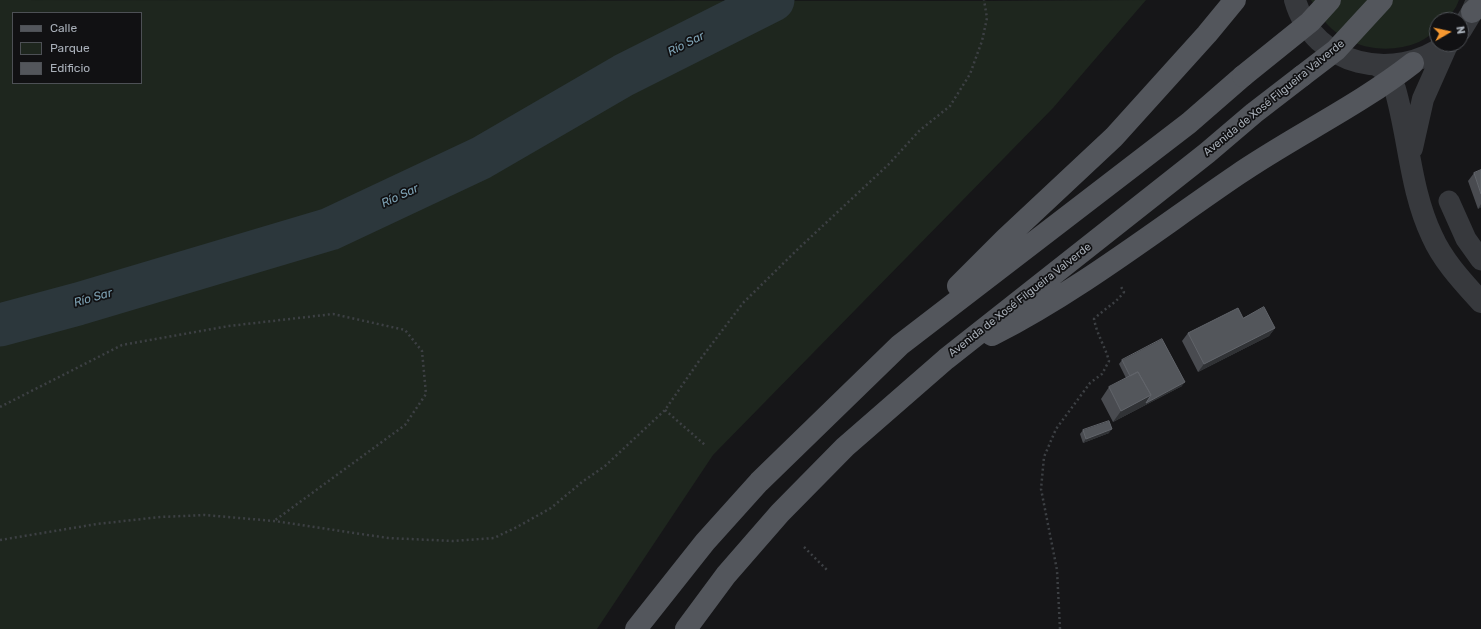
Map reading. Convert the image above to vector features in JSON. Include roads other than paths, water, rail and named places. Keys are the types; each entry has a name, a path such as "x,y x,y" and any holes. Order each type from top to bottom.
{"main road":[{"path":"636,629 705,542 759,482 900,345 1005,239 1114,137 1207,34 1235,0"},
{"path":"900,345 1189,123 1243,76 1310,22 1330,0"},
{"name":"Avenida de Xosé Filgueira Valverde","path":"686,629 726,575 780,513 845,447 946,359 1207,153 1254,113 1336,50 1382,0"},
{"path":"946,359 1029,317 1108,267 1238,174 1385,73 1413,62"}],"street":[{"path":"1295,0 1303,19 1314,34 1327,46 1343,56 1385,73 1398,101 1421,211 1432,237 1443,257 1481,302"},
{"path":"1413,62 1430,55 1433,52"},
{"path":"1411,163 1413,139 1423,99 1448,52"},
{"path":"1449,202 1466,239 1481,260"}],"waterway":[{"name":"Río Sar","path":"0,325 78,304 330,229 481,158 624,75 773,0"}]}
